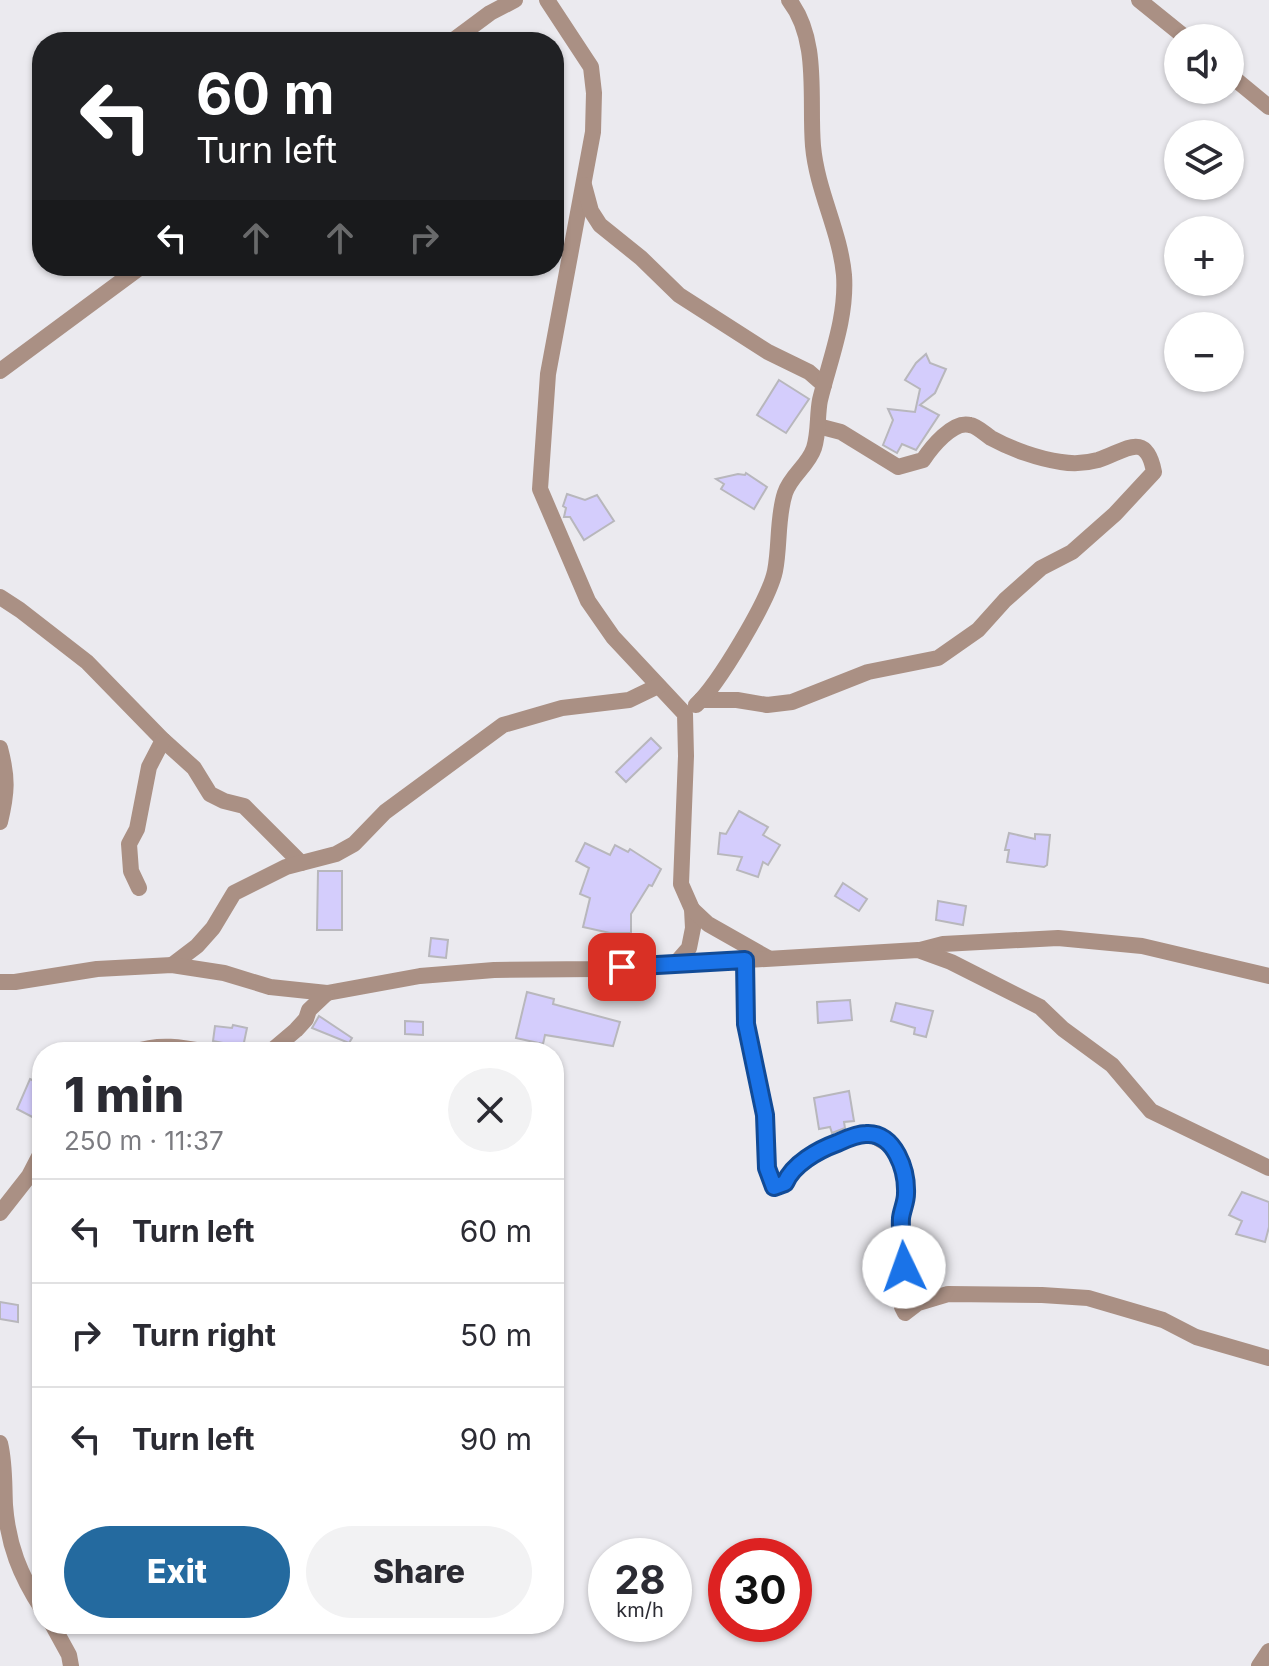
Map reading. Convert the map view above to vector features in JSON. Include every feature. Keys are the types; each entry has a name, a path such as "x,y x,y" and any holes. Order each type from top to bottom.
{"street":[{"path":"464,32 515,0"},
{"path":"547,0 591,67 594,93 593,132 548,374 540,489 588,601 613,637 685,714 681,884 692,909 693,928 689,948 675,964"},
{"path":"685,714 718,681 774,574 783,498 789,481 806,464 814,448 824,385 841,321 844,277 839,247 816,171 806,32 800,14 789,0"},
{"path":"1139,0 1169,24"},
{"path":"1244,86 1269,107"},
{"path":"583,184 591,211 600,225 641,258 679,295 768,352 809,372 824,385"},
{"path":"0,371 128,276"},
{"path":"701,700 737,700 767,705 792,702 868,672 938,658 978,630 1005,600 1041,568 1072,552 1139,491 1154,472 1151,457 1140,448 1126,447 1095,461 1070,463 1048,460 1005,445 970,425 956,426 923,460 898,467 841,432 818,426"},
{"path":"0,597 87,662 194,768 210,794 244,806 301,863"},
{"path":"172,965 197,946 213,928 234,893 286,867 336,854 354,844 385,812 503,725 562,708 629,700 658,686"},
{"path":"139,888 131,871 129,844 137,829 149,767 163,740"},
{"path":"0,748 7,790 0,822"},
{"path":"692,909 708,924 770,959"},
{"path":"0,982 97,969 172,965 224,973 270,987 327,993 420,976 494,970 596,969 918,950 943,944 1058,938 1142,946 1269,976"},
{"path":"918,950 951,962 1040,1007 1063,1029 1112,1065 1151,1111 1269,1168"},
{"path":"745,960 746,1024 765,1115 767,1168 774,1187 785,1183 789,1174 819,1150 854,1136 869,1133 893,1147 904,1170 906,1195 901,1220 904,1267 902,1307 905,1313 918,1303 948,1294 1088,1298 1163,1320 1196,1337 1269,1358"},
{"path":"304,992 309,1010"},
{"path":"282,1042 327,993"},
{"path":"0,1213 32,1170"},
{"path":"0,1443 5,1466 9,1537 15,1562 32,1592"},
{"path":"57,1634 69,1655 71,1666"},
{"path":"1259,1666 1269,1651"}],"building":[{"path":"926,354 930,363 946,369 935,393 920,405 939,415 916,450 902,444 897,453 883,445 893,420 888,409 915,412 920,389 905,380"},
{"path":"779,380 809,399 786,433 757,415"},
{"path":"746,473 767,487 754,509 721,489 724,484 716,479"},
{"path":"567,494 585,500 597,495 614,521 584,540 570,517 564,517 566,508 563,506"},
{"path":"651,738 661,748 626,782 616,772"},
{"path":"739,811 768,827 763,835 780,845 768,865 763,862 758,877 737,870 742,857 718,854 720,833 726,834"},
{"path":"1009,833 1035,839 1035,834 1050,835 1047,865 1007,862 1009,850 1005,850"},
{"path":"585,843 610,855 615,845 628,852 630,849 661,869 631,914 631,933 610,933 583,927 590,898 580,894 589,868 576,861"},
{"path":"318,871 342,871 342,930 317,930"},
{"path":"843,883 867,899 859,911 835,896"},
{"path":"938,901 966,906 963,925 936,920"},
{"path":"431,938 448,940 446,958 429,956"},
{"path":"527,992 554,999 553,1004 620,1022 613,1046 545,1035 543,1042 516,1038"},
{"path":"850,1000 852,1020 818,1023 817,1002"},
{"path":"896,1003 933,1011 926,1037 914,1034 915,1028 891,1021"},
{"path":"319,1016 352,1038 347,1042 312,1028"},
{"path":"405,1021 423,1022 423,1035 405,1034"},
{"path":"233,1025 247,1028 244,1042 213,1041 215,1026 232,1028"},
{"path":"30,1079 32,1117 17,1109"},
{"path":"849,1091 854,1121 844,1122 845,1128 832,1133 830,1127 819,1129 814,1098"},
{"path":"1242,1192 1269,1202 1269,1227 1265,1242 1236,1234 1242,1221 1229,1215"},
{"path":"0,1302 18,1305 18,1322 0,1319"}],"route":[{"path":"622,967 745,960 746,1024 765,1115 767,1168 774,1187 785,1183 789,1174 819,1150 854,1136 869,1133 878,1137 893,1147 904,1170 906,1195 901,1220 904,1267"}]}
